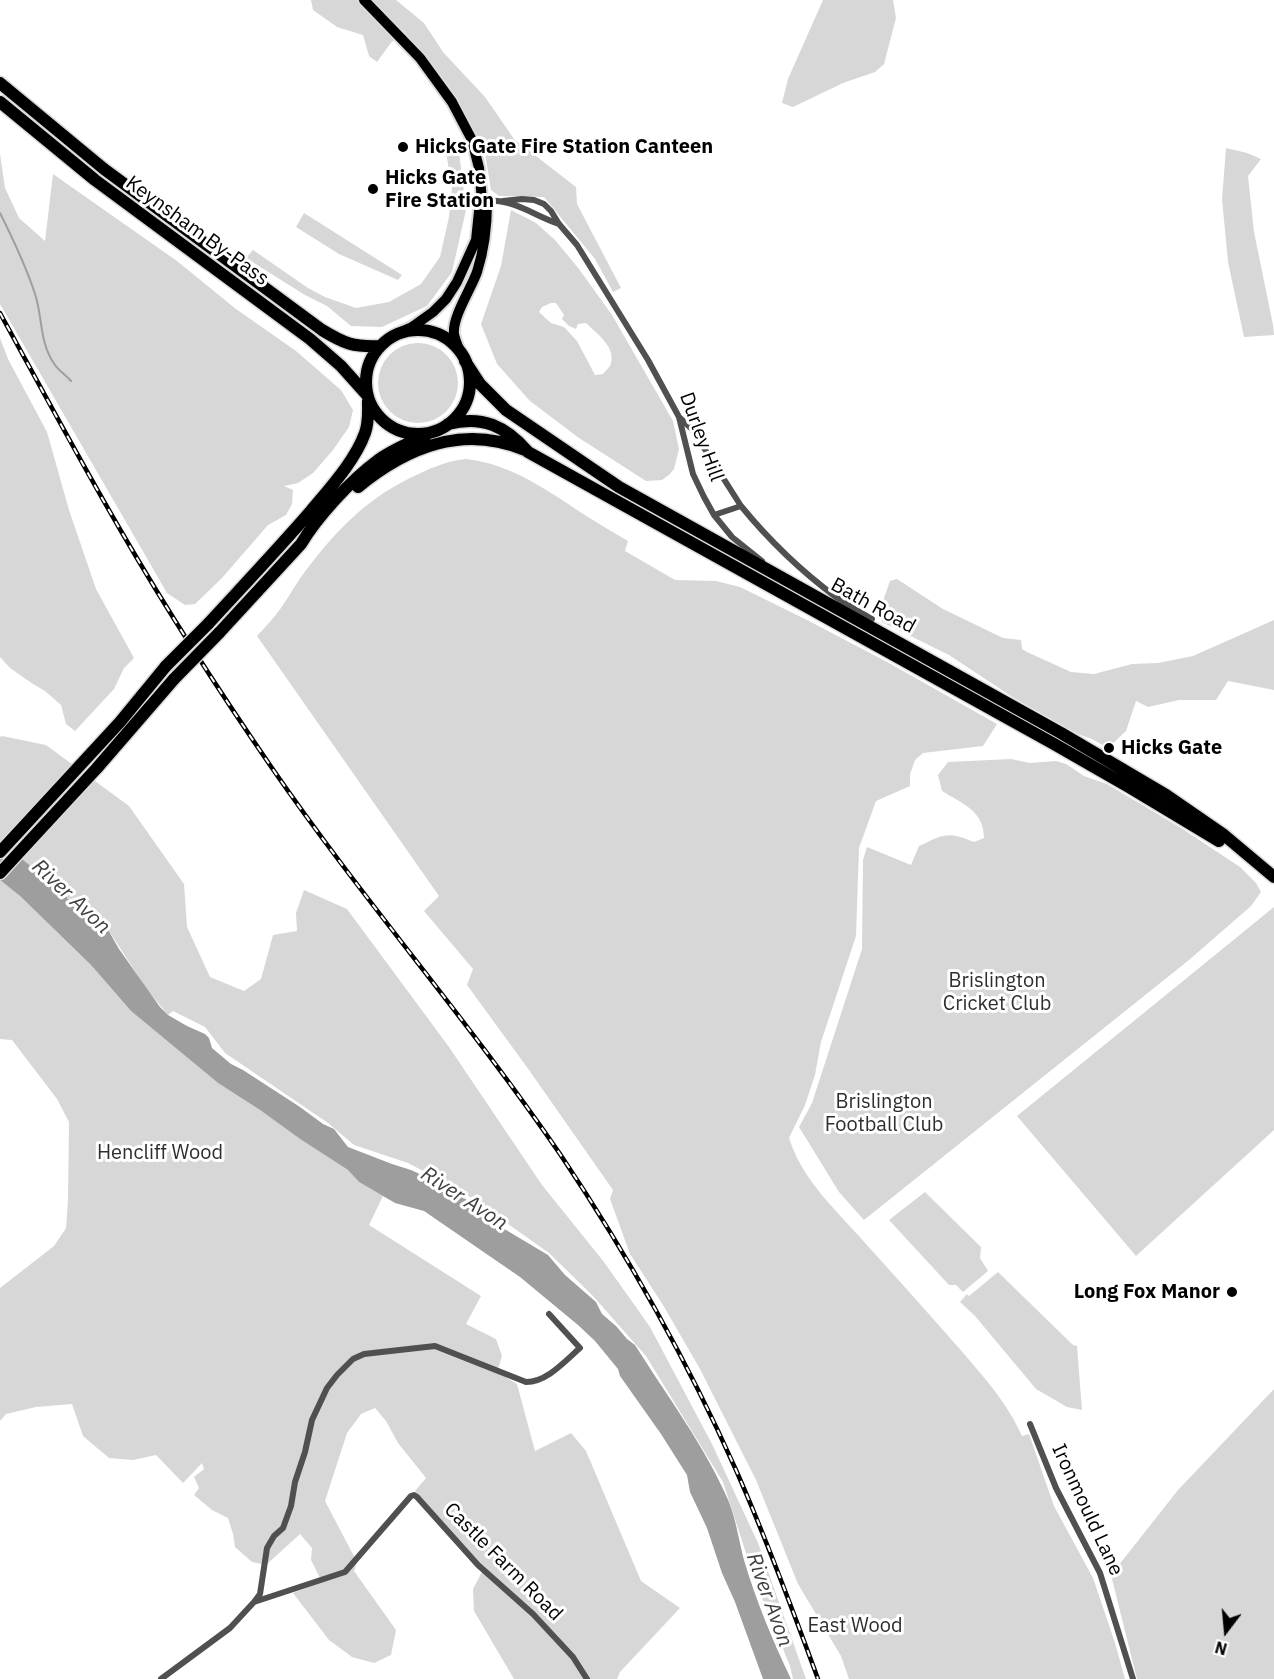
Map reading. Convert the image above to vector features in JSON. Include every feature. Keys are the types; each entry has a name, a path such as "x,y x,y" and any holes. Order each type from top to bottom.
{"highway":[{"name":"Keynsham By-Pass","path":"0,83 104,169 322,330 346,343 359,346 380,346"},
{"name":"Keynsham By-Pass","path":"0,102 95,180 310,339 341,366 368,398"},
{"path":"0,852 120,722 166,666 208,624 324,496 360,445 366,431 368,398 365,377 367,367 380,346 396,334 412,330 429,331 446,339 463,356 470,380 468,397 461,410 448,424 373,464 343,493 306,535 301,544 174,679 97,768 0,873"},
{"name":"Bath Road","path":"463,356 480,384 498,404 627,492 793,583 1057,739"},
{"path":"368,398 380,417 397,429 407,433 430,433"},
{"name":"Bath Road","path":"448,424 466,421 486,422 518,440 528,452 1057,739 1166,795 1224,836 1273,876"},
{"path":"306,535 331,510 364,483 383,469 416,451 450,440 467,438 494,440 528,452"}],"main road":[{"path":"364,0 420,58 452,102 472,140 479,168 482,200 476,240 457,282 446,299 433,312 412,327 396,334"},
{"path":"463,356 454,333 454,326 456,317 471,289 482,249 486,229 487,202 482,200"}],"street":[{"name":"Durley Hill","path":"482,200 534,200 544,204 551,211 577,245 648,360 679,417 693,474 714,515 732,537 793,583"},
{"name":"Durley Hill","path":"502,201 516,204 559,224"},
{"path":"679,417 692,429 741,506 764,532 812,578 838,598 872,619"},
{"path":"714,515 741,506"},
{"path":"165,1678 230,1629 260,1594 267,1548 274,1536 283,1528 291,1506 295,1482 312,1420 327,1388 353,1359 364,1354 435,1346 526,1382 532,1382 546,1376 580,1348 549,1314"},
{"name":"Ironmould Lane","path":"1030,1424 1056,1488 1100,1573 1133,1679"},
{"name":"Castle Farm Road","path":"254,1602 345,1572 414,1495 478,1565 533,1614 573,1657 586,1679"}],"green space":[{"path":"311,0 396,0 424,23 443,52 485,97 514,139 576,187 577,204 621,288 613,292 595,259 544,197 499,196 491,190 485,153 449,86 403,30 377,62 369,56 363,35 337,27 313,10"},
{"path":"823,0 893,0 896,18 884,64 875,72 843,83 793,107 782,103 788,79"},
{"path":"451,136 458,143 466,210 452,272 427,306 382,327 351,326 327,306 246,258 253,250 308,288 356,308 389,302 421,284 440,257 449,217 452,188 445,146"},
{"path":"1226,148 1261,159 1248,176 1254,232 1274,335 1244,337 1228,262 1222,199"},
{"path":"0,154 5,188 19,218 45,241 53,174 177,261 236,309 296,351 341,390 353,410 349,427 313,473 298,483 284,486 293,490 292,504 286,515 268,525 222,578 195,604 185,605 167,593 0,304"},
{"path":"511,210 536,223 555,240 579,269 612,315 673,421 679,449 674,469 670,474 662,480 646,481 579,438 530,401 497,364 481,324 501,266","holes":["556,303 564,315 562,319 569,326 576,329 578,324 586,323 609,347 612,359 610,366 603,374 595,375 577,341 564,327 551,323 539,312 542,307"]},
{"path":"304,213 402,275 398,280 339,254 296,227"},
{"path":"0,338 8,359 47,432 69,510 96,589 134,658 124,668 114,689 75,731 66,724 61,705 45,691 10,668 0,657"},
{"path":"410,343 426,343 447,354 458,375 458,391 447,412 426,423 410,423 396,417 384,405 378,391 378,375 384,361 396,349"},
{"name":"East Wood","path":"466,459 499,467 530,480 628,541 625,551 675,580 716,581 740,587 889,663 997,724 983,746 923,753 915,760 910,774 910,786 876,801 859,848 856,936 821,1042 815,1075 805,1105 789,1138 801,1166 818,1190 985,1378 1009,1412 1022,1436 1029,1434 1054,1506 1093,1578 1125,1679 849,1679 841,1656 798,1584 756,1480 700,1369 630,1254 610,1199 613,1190 467,985 473,969 424,911 439,896 257,636 278,612 324,547 363,508 410,478 444,464"},
{"path":"897,579 943,609 1003,638 1021,640 1022,649 1071,672 1094,674 1132,664 1158,663 1193,656 1274,620 1274,690 1228,681 1216,700 1179,700 1148,707 1136,701 1126,731 1108,748 1014,698 949,655 882,622 882,604 890,581"},
{"path":"0,737 46,745 129,806 184,884 187,927 210,977 244,991 261,979 273,935 297,931 296,913 304,890 347,909 449,1047 542,1185 604,1262 650,1327 712,1444 758,1543 806,1679 793,1679 790,1666 755,1581 723,1482 646,1356 592,1295 549,1253 463,1192 408,1163 354,1145 328,1123 225,1053 205,1027 173,1011 168,1015 146,988 107,928 70,903 65,894 0,841"},
{"path":"1011,759 1030,763 1056,761 1066,764 1084,776 1107,784 1181,828 1240,867 1256,883 1261,892 1251,906 1189,960 864,1220 839,1192 799,1127 812,1103 862,949 863,860 867,847 911,865 919,846 934,839 952,835 974,842 984,838 983,829 976,815 965,804 942,791 938,775 948,762"},
{"name":"Hencliff Wood","path":"0,880 20,896 91,965 131,1011 218,1083 348,1170 359,1182 383,1196 369,1225 481,1296 466,1324 496,1339 502,1356 497,1372 517,1384 535,1451 571,1433 586,1451 641,1581 680,1608 620,1672 617,1679 514,1679 474,1611 473,1589 484,1568 415,1491 426,1478 398,1443 386,1421 375,1408 361,1414 347,1433 325,1501 357,1562 354,1571 396,1630 391,1655 374,1663 352,1657 329,1640 293,1593 322,1582 311,1560 312,1548 300,1534 266,1565 252,1562 235,1547 228,1518 212,1510 194,1495 199,1488 194,1477 204,1469 202,1463 183,1483 156,1455 133,1460 109,1458 83,1436 72,1404 36,1407 6,1414 0,1421 0,1288 54,1246 66,1228 69,1122 57,1099 12,1040 0,1039"},
{"path":"1274,907 1274,1130 1136,1256 1017,1116"},
{"path":"925,1192 981,1247 980,1258 988,1271 963,1292 956,1285 949,1285 889,1220"},
{"path":"998,1272 1073,1345 1077,1346 1082,1410 1067,1407 1036,1389 975,1316 960,1302 967,1294 969,1296"},
{"path":"1274,1389 1274,1679 1137,1679 1111,1575 1178,1490"}],"water":[{"name":"River Avon","path":"0,841 65,894 70,903 107,928 160,1007 168,1015 205,1034 212,1048 231,1064 334,1129 348,1147 411,1170 454,1190 501,1227 548,1255 565,1275 596,1302 602,1314 635,1345 709,1461 729,1502 754,1591 791,1679 763,1679 707,1528 690,1492 687,1475 620,1376 618,1369 595,1341 520,1277 424,1211 395,1203 359,1182 348,1170 218,1083 131,1011 91,965 20,896 0,880"}],"waterway":[{"path":"0,213 31,284 46,348 57,367 71,381"}],"railway":[{"path":"0,313 121,531 175,621 233,710 307,817 525,1105 609,1230 655,1308 717,1429 768,1547 818,1679"}],"place":[{"name":"Hicks Gate Fire Station Canteen","path":"403,147"},
{"name":"Hicks Gate Fire Station","path":"373,189"},
{"name":"Hicks Gate","path":"1109,748"},
{"name":"Long Fox Manor","path":"1232,1292"}],"park label":[{"name":"Brislington Cricket Club","path":"997,992"},
{"name":"Brislington Football Club","path":"884,1114"}]}
